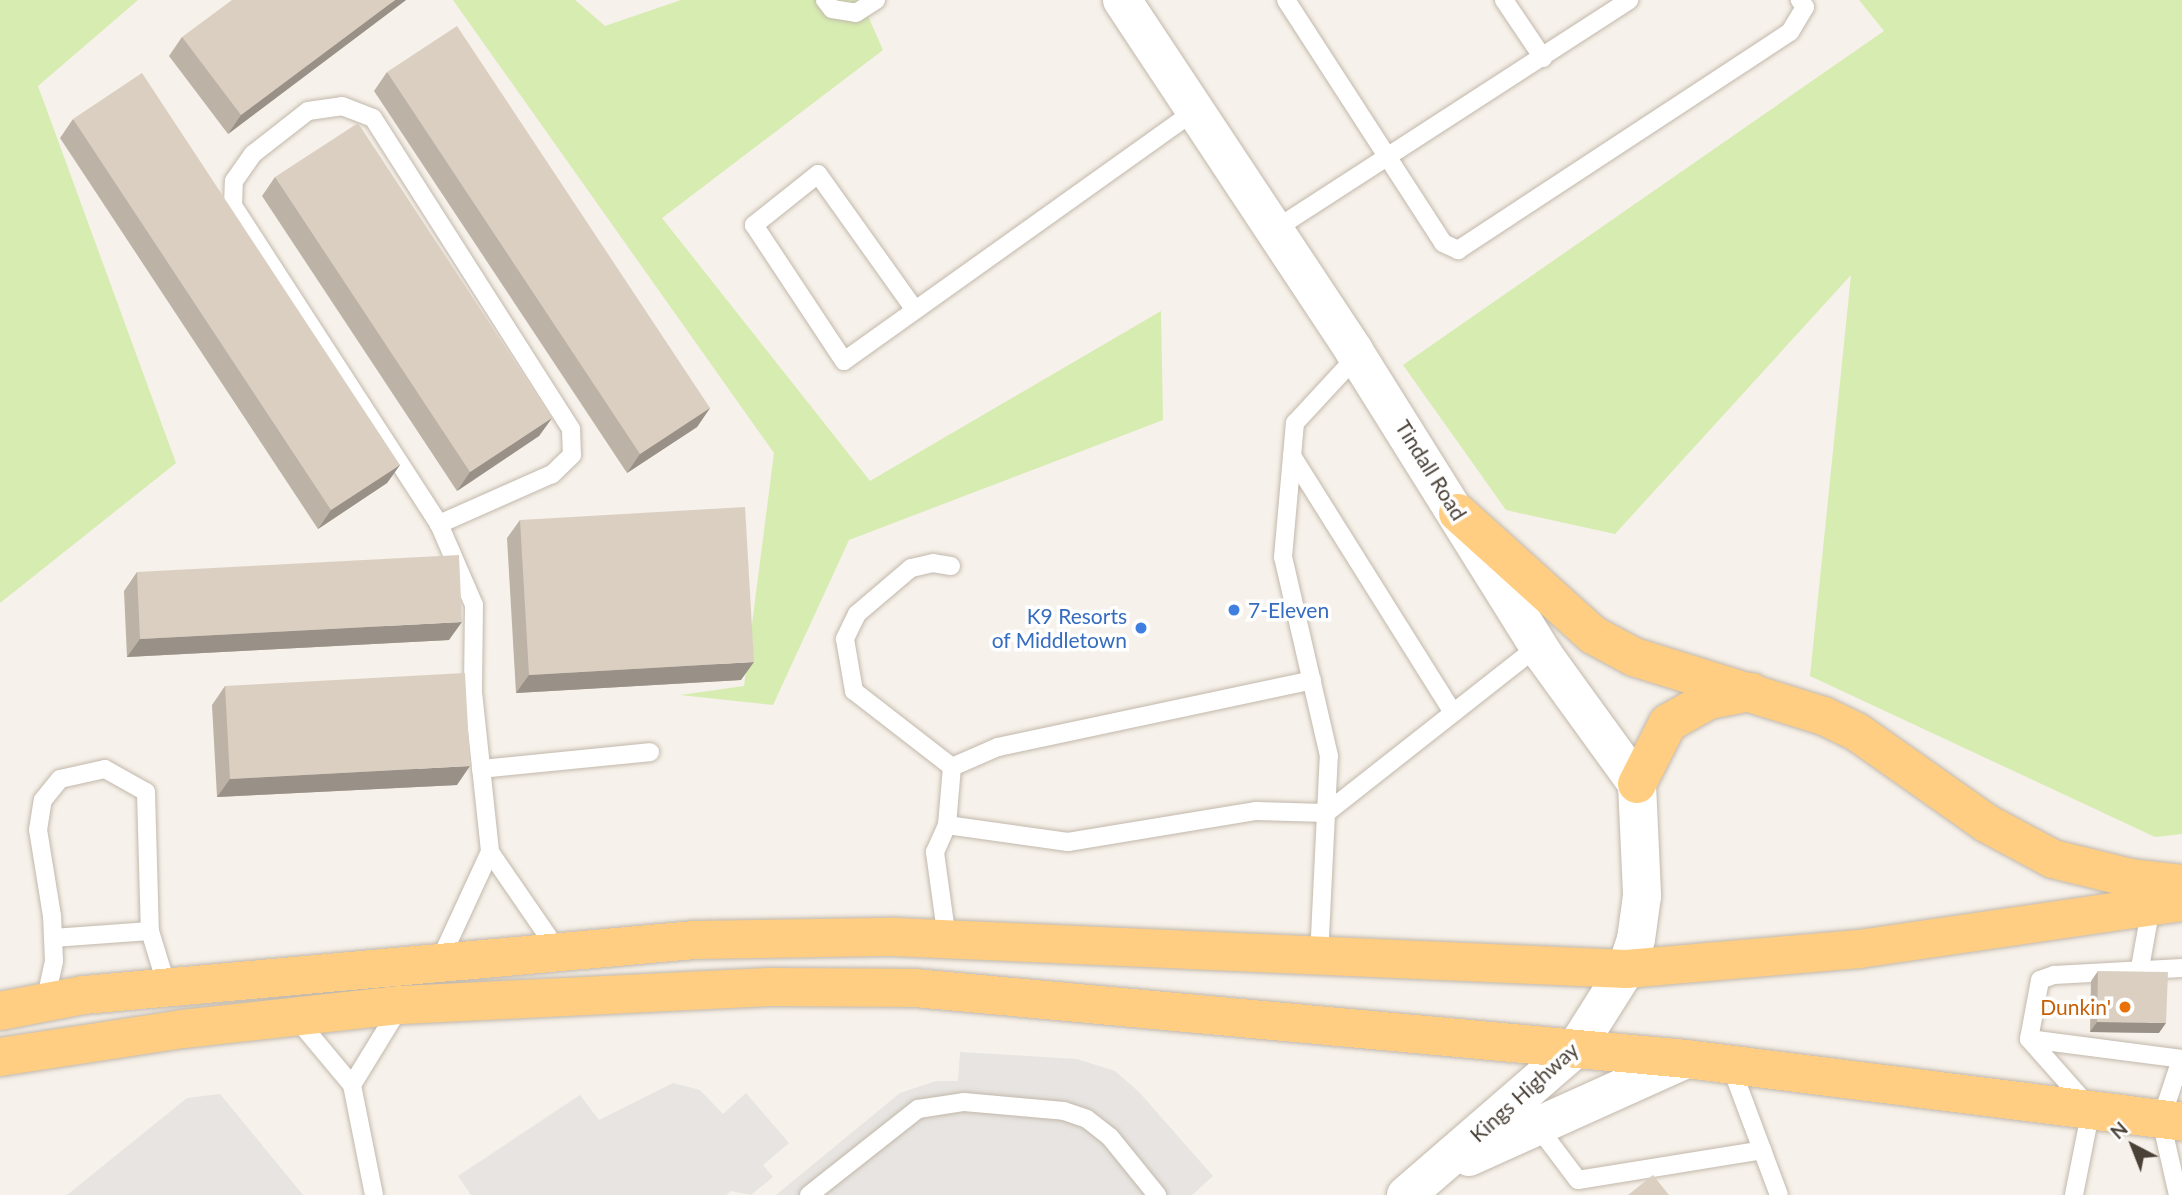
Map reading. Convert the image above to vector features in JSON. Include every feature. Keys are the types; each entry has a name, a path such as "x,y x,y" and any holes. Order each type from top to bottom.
{"highway":[{"path":"1458,513 1593,635 1634,657 1753,691 1857,732 1986,823 2053,859 2131,878 2172,897"},
{"path":"1637,784 1668,723 1709,700 1753,691"},
{"path":"13,1006 167,987 439,960 694,940 947,939 1626,969 1872,947 2172,897"},
{"path":"0,1056 294,1016 401,1005 757,987 915,988 1686,1059 2171,1121"}],"street":[{"name":"Tindall Road","path":"1122,0 1357,356 1458,513 1538,646 1637,784"},
{"path":"1626,969 1636,940 1642,895 1637,784"},
{"name":"Kings Highway","path":"1406,1195 1576,1048 1626,969"},
{"name":"Kings Highway","path":"1435,1171 1686,1059"}],"lane":[{"path":"825,0 832,9 856,13 876,0"},
{"path":"1286,0 1390,156 1443,243 1458,250 1790,33 1805,7 1800,0"},
{"path":"1504,0 1543,58"},
{"path":"1274,230 1629,0"},
{"path":"439,524 552,474 572,455 571,429 373,118 342,106 308,111 253,154 234,181 233,206 439,524 474,605 473,692 490,852 558,951"},
{"path":"915,310 818,174 754,225 844,361 1195,111"},
{"path":"1320,957 1329,756 1283,557 1295,423 1357,356"},
{"path":"1292,456 1453,713"},
{"path":"951,566 933,563 911,568 857,614 845,639 854,691 951,767"},
{"path":"947,825 1068,842 1256,811 1326,814 1538,646"},
{"path":"951,767 998,747 1312,680"},
{"path":"481,769 650,752"},
{"path":"947,939 935,852 947,825 951,767"},
{"path":"13,1006 54,961 38,830 43,800 60,779 105,769 146,792 150,931 167,987"},
{"path":"439,960 490,852"},
{"path":"2140,968 2172,897"},
{"path":"53,938 150,931"},
{"path":"2029,1039 2040,980 2140,968 2182,968"},
{"path":"352,1086 401,1005"},
{"path":"294,1016 352,1086 374,1195"},
{"path":"2029,1039 2181,1059 2171,1121 2178,1195"},
{"path":"2029,1039 2091,1109 2074,1195"},
{"path":"1730,1064 1779,1195"},
{"path":"809,1195 905,1117 932,1104 955,1102 1064,1111 1087,1119 1110,1138 1157,1195"},
{"path":"1538,1127 1578,1181 1763,1150"}],"green space":[{"path":"0,0 138,0 38,86 176,463 0,603"},
{"path":"453,0 575,0 605,26 681,0 861,0 883,50 662,218 870,481 1161,311 1163,420 849,540 773,705 680,695 744,686 774,453"},
{"path":"1859,0 2182,0 2182,834 2155,837 1810,676 1851,275 1615,534 1506,510 1403,365 1884,31"}],"shaded area":[{"path":"960,1052 1077,1059 1115,1071 1139,1092 1213,1176 1192,1195 776,1195 900,1093 936,1081 958,1081"},
{"path":"673,1083 700,1090 723,1114 746,1093 789,1143 763,1165 773,1177 751,1195 731,1191 726,1195 471,1195 458,1176 580,1095 599,1120"},
{"path":"220,1094 303,1195 67,1195 187,1098"}],"building":[{"path":"232,0 395,0 241,115 182,37"},
{"path":"457,26 710,408 640,454 387,72"},
{"path":"142,73 400,465 331,510 73,119"},
{"path":"358,123 552,418 470,472 275,177"},
{"path":"745,507 754,662 529,675 520,520"},
{"path":"459,555 462,622 140,639 137,572"},
{"path":"465,673 470,766 230,779 225,686"},
{"name":"Dunkin'","path":"2098,971 2168,972 2166,1023 2097,1022"},
{"path":"1653,1175 1669,1195 1628,1195"}],"place":[{"name":"7-Eleven","path":"1234,610"},
{"name":"K9 Resorts of Middletown","path":"1141,628"},
{"name":"Dunkin'","path":"2125,1007"}]}
